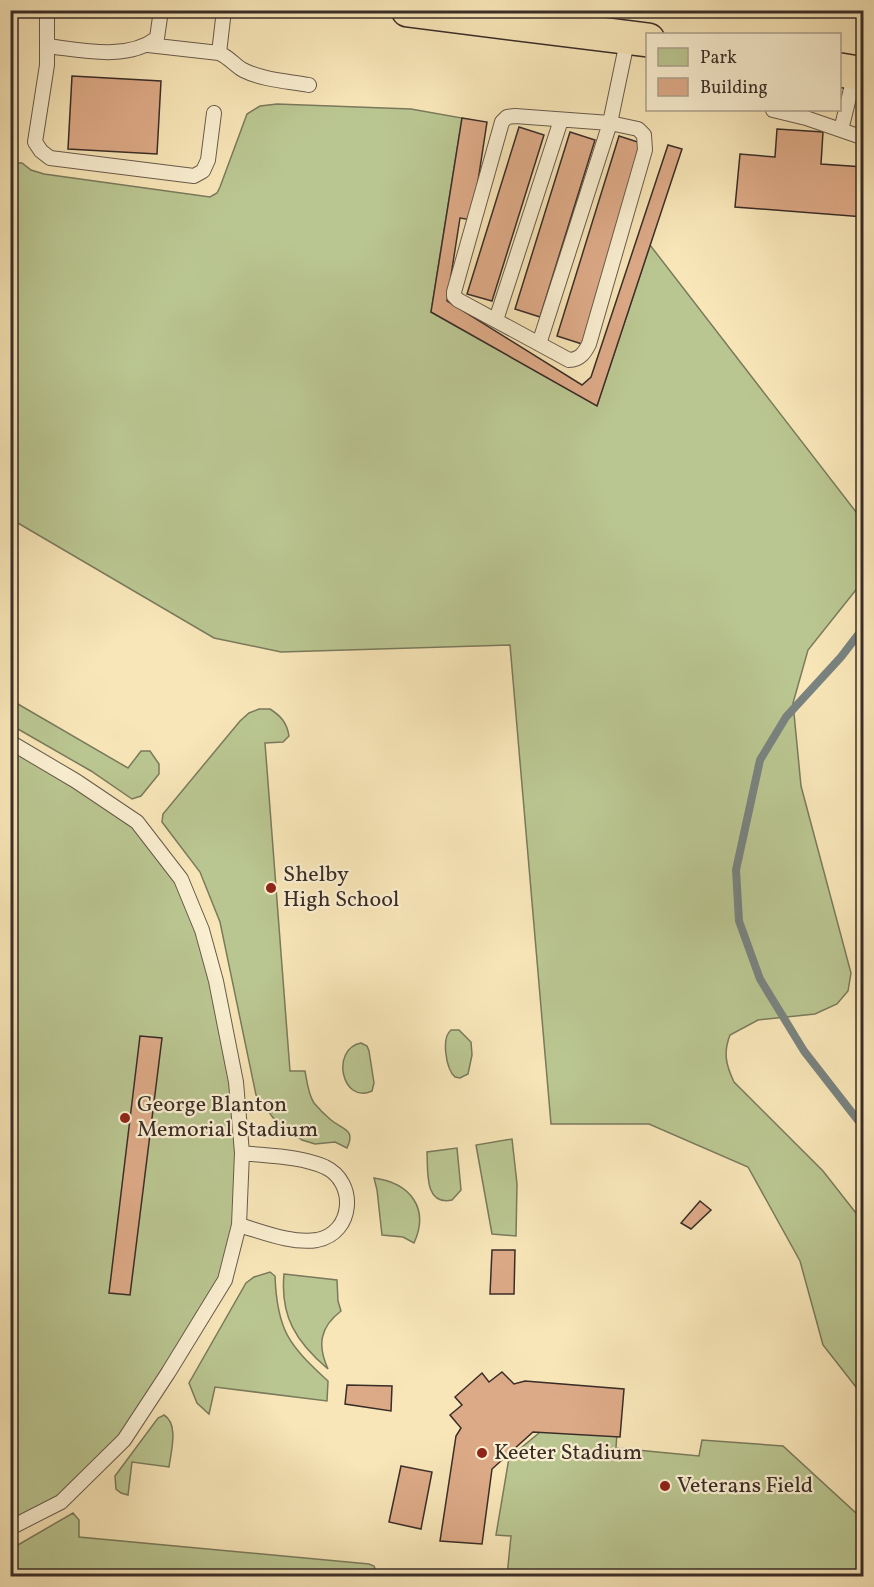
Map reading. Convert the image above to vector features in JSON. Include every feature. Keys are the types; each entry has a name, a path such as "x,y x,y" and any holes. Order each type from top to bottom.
{"highway":[{"path":"408,10 638,38"}],"lane":[{"path":"47,10 47,65 35,142 40,151 50,158 194,176 203,171 208,160 214,113"},
{"path":"148,45 157,38 161,10"},
{"path":"219,53 224,10"},
{"path":"539,344 638,38"},
{"path":"47,46 104,52 130,50 148,45 219,53 229,57 241,69 259,76 309,85"},
{"path":"841,130 853,72"},
{"path":"776,111 864,138"},
{"path":"514,116 561,120 610,123 638,129 642,131 646,141 590,344 584,354 574,360 569,360 454,296 502,122 507,117 514,116"},
{"path":"496,320 561,120"},
{"path":"10,742 76,781 137,822 182,879 202,930 216,981 236,1083 242,1153 239,1226 225,1280 168,1373 124,1440 62,1502 10,1528"},
{"path":"239,1226 303,1241 317,1240 339,1228 344,1222 348,1205 340,1180 326,1167 297,1160 242,1153"}],"green space":[{"path":"277,104 411,109 462,118 431,312 597,406 650,245 863,521 863,581 808,650 793,703 801,786 851,973 848,991 837,1004 815,1014 758,1020 730,1035 726,1053 727,1064 734,1082 823,1171 863,1222 863,1396 823,1345 800,1261 748,1167 649,1124 551,1124 510,645 281,652 214,638 11,519 11,163 22,163 31,170 44,174 210,197 217,193 220,187 247,114 260,106"},
{"path":"11,700 128,768 141,751 150,751 159,764 159,774 141,796 132,799 91,771 11,725"},
{"path":"259,709 270,709 277,714 283,720 289,736 283,742 265,743 290,1071 305,1071 309,1092 314,1103 349,1133 347,1148 335,1142 315,1144 302,1140 274,1119 256,1095 220,922 200,872 162,822 163,814 240,721 249,713"},
{"name":"George Blanton Memorial Stadium","path":"11,742 137,822 181,879 202,930 242,1153 225,1280 124,1440 61,1502 11,1528"},
{"path":"451,1030 459,1030 471,1042 472,1055 468,1074 460,1078 455,1077 447,1061 445,1046"},
{"path":"361,1043 367,1046 369,1051 374,1083 372,1091 362,1093 353,1090 347,1084 343,1065 345,1055 351,1047"},
{"path":"512,1139 517,1184 516,1236 492,1234 476,1145"},
{"path":"457,1148 461,1190 452,1200 436,1198 429,1185 427,1152"},
{"path":"374,1178 398,1185 413,1199 420,1219 414,1243 403,1237 382,1235"},
{"path":"270,1272 275,1276 282,1324 295,1346 328,1381 327,1401 215,1387 209,1414 197,1403 189,1383 246,1283 254,1277"},
{"path":"284,1274 337,1280 341,1311 329,1323 322,1344 322,1352 328,1369 307,1349 292,1327 285,1303"},
{"path":"164,1415 169,1419 173,1431 169,1467 132,1462 128,1495 121,1493 116,1489 115,1476 158,1418"},
{"name":"Veterans Field","path":"545,1428 617,1433 616,1448 699,1456 702,1440 783,1446 856,1513 863,1514 863,1576 507,1576 511,1536 496,1535 509,1458"},
{"path":"73,1513 79,1520 79,1537 369,1564 374,1566 378,1576 11,1576 11,1549"}],"building":[{"path":"72,76 161,81 157,154 68,149"},
{"path":"462,118 487,122 472,220 460,218 447,301 582,385 591,377 668,145 682,149 597,406 431,312"},
{"path":"519,127 544,135 492,301 467,294"},
{"path":"777,129 823,132 821,164 864,167 864,217 735,207 740,154 775,157"},
{"path":"570,132 595,140 540,317 515,309"},
{"path":"619,136 644,144 582,344 557,336"},
{"path":"140,1036 162,1038 130,1295 109,1293"},
{"path":"700,1201 711,1210 691,1229 681,1223"},
{"path":"492,1250 515,1250 514,1294 490,1294"},
{"name":"Keeter Stadium","path":"502,1372 514,1384 525,1381 624,1389 620,1437 533,1432 492,1469 482,1544 440,1541 456,1436 461,1428 450,1415 462,1405 455,1397 482,1373 489,1382"},
{"path":"347,1385 392,1386 391,1411 345,1404"},
{"path":"401,1466 432,1472 421,1529 389,1522"}],"waterway":[{"path":"864,627 841,657 786,717 760,760 736,870 739,921 760,979 804,1051 864,1128"}],"place":[{"name":"Shelby High School","path":"271,888"},
{"name":"George Blanton Memorial Stadium","path":"125,1118"},
{"name":"Keeter Stadium","path":"482,1453"},
{"name":"Veterans Field","path":"665,1486"}]}
